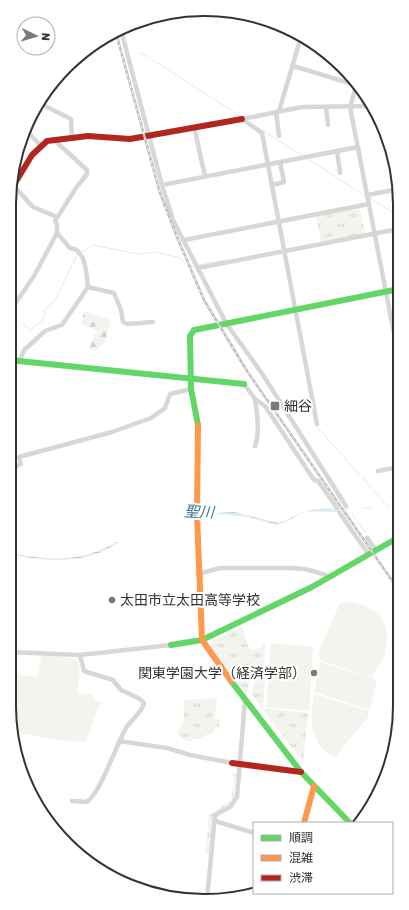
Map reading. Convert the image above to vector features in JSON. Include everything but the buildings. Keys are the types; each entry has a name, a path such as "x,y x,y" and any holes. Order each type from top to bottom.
{"street":[{"path":"122,34 148,136 173,220 226,322 264,375 346,506"},
{"path":"279,136 278,111 300,42"},
{"path":"293,66 347,81"},
{"path":"355,91 350,107 393,328"},
{"path":"44,106 71,119 72,138"},
{"path":"18,178 40,145 53,140 94,136 130,139 302,107 365,106"},
{"path":"326,107 328,125"},
{"path":"242,119 262,133 317,424"},
{"path":"194,128 205,176"},
{"path":"29,134 40,145"},
{"path":"20,361 24,350 45,331 62,325 88,287 86,270 82,258 77,250 70,248 57,233 55,221 76,188 88,174 87,170 53,140"},
{"path":"162,185 358,147"},
{"path":"337,151 340,173"},
{"path":"272,185 284,182 280,162"},
{"path":"16,189 34,207 57,217"},
{"path":"368,195 393,191"},
{"path":"184,240 369,204"},
{"path":"198,268 393,230"},
{"path":"16,303 20,299 57,233"},
{"path":"88,287 114,293 121,310 123,322 128,324 153,322"},
{"path":"347,822 301,772 211,655 202,640 198,574 198,426 191,389 190,336 194,330 226,322 393,290"},
{"path":"16,361 55,366 244,384 255,398 265,406 314,480 318,481 368,555"},
{"path":"16,466 21,464 19,457 112,432 151,418 166,408 170,394 191,389"},
{"path":"255,398 258,414 257,440 255,446"},
{"path":"378,471 393,468"},
{"path":"367,538 376,550"},
{"path":"16,652 80,655 202,640 292,597 393,540"},
{"path":"198,574 220,568 292,568 305,569 329,577"},
{"path":"72,801 87,802 92,798 119,740 127,726 143,707 143,701 122,690 113,680 84,671 80,655"},
{"path":"207,894 216,814 235,802 245,700"},
{"path":"119,740 167,748 190,755 238,765 301,772"},
{"path":"304,822 314,786"},
{"path":"215,821 253,833"}],"green space":[{"path":"360,208 365,235 321,243 316,216"},
{"path":"84,311 111,320 105,342 95,351 89,349 97,330 81,324"},
{"path":"352,602 368,607 375,612 384,623 386,630 387,638 384,656 372,678 320,660 318,653 340,603"},
{"path":"242,627 247,644 252,650 262,647 265,641 264,675 250,676 247,696 211,650 212,641"},
{"path":"271,643 313,647 309,711 266,707"},
{"path":"41,656 60,656 78,660 80,673 77,693 92,695 94,700 102,702 97,710 89,734 87,734 86,742 56,740 18,732 16,718 16,675 38,677"},
{"path":"321,662 377,680 370,710 314,692"},
{"path":"254,680 265,680 263,708 308,713 303,762 252,695"},
{"path":"314,694 369,711 368,717 335,757 326,752 320,746 313,730 312,712"},
{"path":"217,698 215,719 220,719 219,728 214,727 214,733 207,734 200,739 192,739 191,742 181,738 178,733 184,720 184,700"},
{"path":"232,773 236,774 233,802 214,813 209,854 205,854 209,815 231,800 234,776"}],"water":[{"path":"327,508 336,509 338,512 306,511 277,525 249,517 199,512 198,510 216,513 234,512 279,523 308,510"},
{"path":"119,542 94,555 66,560 37,559 16,556 16,554 51,559 77,557 104,549"}],"waterway":[{"path":"114,39 120,41"},
{"path":"140,53 148,57"},
{"path":"153,60 240,116"},
{"path":"257,127 303,156"},
{"path":"307,158 365,196"},
{"path":"370,198 393,213"},
{"path":"80,252 85,251 92,245 139,254 153,252"},
{"path":"155,252 180,258 184,263"},
{"path":"61,288 78,253"},
{"path":"199,265 225,260"},
{"path":"188,263 194,267"},
{"path":"35,326 42,321 46,313 44,311 55,300 61,289"},
{"path":"22,323 31,330 34,327"},
{"path":"318,428 359,474"},
{"path":"362,477 371,488"},
{"path":"373,490 388,507"},
{"name":"聖川","path":"362,508 371,508"},
{"name":"聖川","path":"338,509 349,509"},
{"name":"聖川","path":"308,511 315,511"},
{"path":"352,513 356,520"},
{"name":"聖川","path":"285,522 298,515"},
{"path":"358,522 365,532"}],"railway":[{"path":"117,37 160,193 204,300 247,371 393,582"}],"traffic: fast":[{"path":"198,425 191,389 190,336 194,330 393,290"},
{"path":"16,361 244,384"},
{"path":"171,645 202,640 312,587 393,540"},
{"path":"231,681 301,772 349,822"}],"traffic: slow":[{"path":"198,425 197,515 202,640 231,681"},
{"path":"304,822 314,786"}],"traffic: jam":[{"path":"18,177 32,155 47,141 88,136 130,139 242,119"},
{"path":"232,763 301,772"}],"place":[{"name":"細谷","path":"275,406"},
{"name":"太田市立太田高等学校","path":"112,600"},
{"name":"関東学園大学（経済学部）","path":"314,673"}]}
